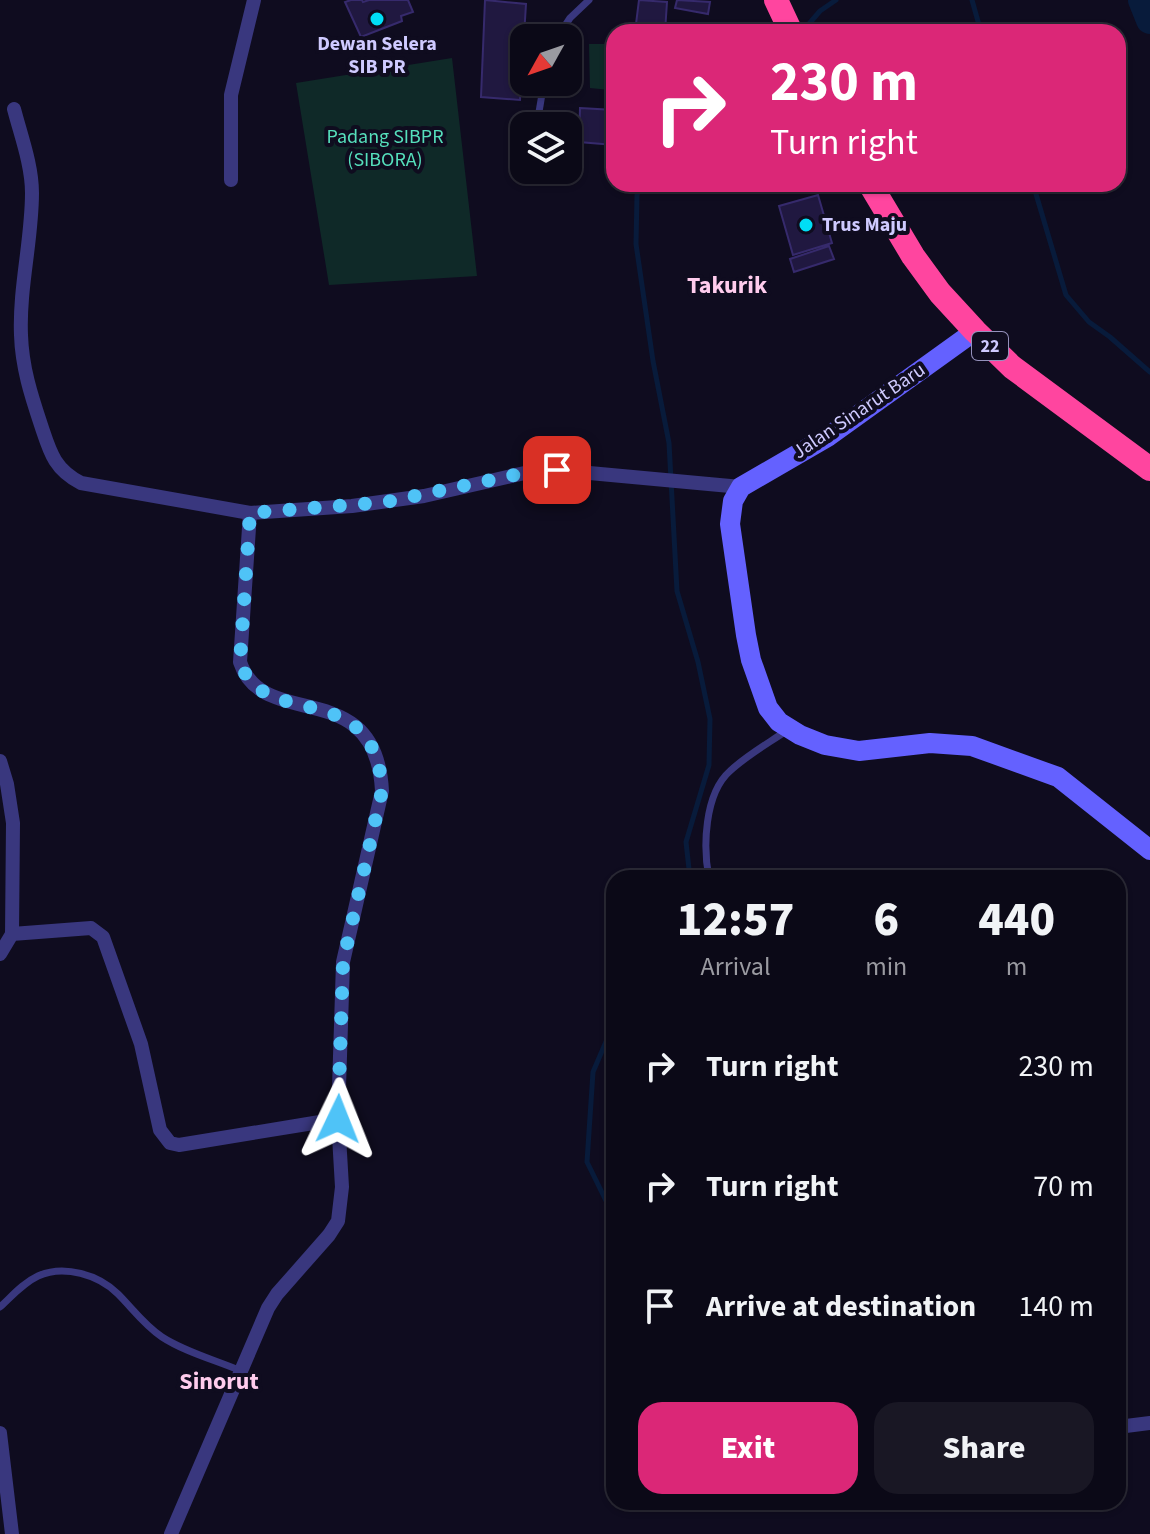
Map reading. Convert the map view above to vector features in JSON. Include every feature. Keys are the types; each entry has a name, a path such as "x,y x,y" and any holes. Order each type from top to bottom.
{"highway":[{"name":"22","path":"875,192 913,256 940,293 975,331 1012,367 1150,469"}],"street":[{"path":"231,180 231,95 254,0"},
{"path":"14,109 32,191 21,332 23,356 27,383 55,462 66,475 81,483 250,513 399,500 529,472 557,470 741,487 733,501 730,524 751,660 768,708 779,722 825,745 859,751 930,743 972,746 1058,777 1150,850"},
{"name":"Jalan Sinarut Baru","path":"741,487 829,436 975,331"},
{"path":"171,1534 277,1294 338,1221 342,1187 338,1119 343,962 382,791 376,754 351,722 337,713 265,694 245,675 240,662 250,513"},
{"path":"0,761 13,823 12,934 0,954"},
{"path":"12,934 91,928 103,937 138,1033 160,1130 170,1143 179,1145 338,1119"},
{"path":"1126,1426 1150,1423"},
{"path":"0,1433 12,1534"}],"lane":[{"path":"566,24 589,0"},
{"path":"707,870 705,857 710,805 727,773 790,729"},
{"path":"0,1307 27,1282 40,1275 81,1273 115,1291 143,1323 164,1339 241,1371"}],"green space":[{"path":"589,44 606,44 606,90 590,88"},
{"name":"Padang SIBPR (SIBORA)","path":"452,58 477,276 329,285 296,83"}],"building":[{"name":"Dewan Selera SIB PR","path":"408,0 413,12 401,16 402,21 361,37 345,2"},
{"path":"485,0 526,4 525,24 510,24 510,96 520,96 520,100 481,97"},
{"path":"639,0 667,2 666,24 636,24"},
{"path":"677,0 710,2 708,14 675,8"},
{"path":"580,108 606,110 606,144 582,142"},
{"name":"Trus Maju","path":"818,195 832,243 793,255 779,206"},
{"path":"829,246 834,259 794,272 790,259"}],"waterway":[{"path":"809,24 836,0"},
{"path":"972,0 979,24"},
{"path":"1142,0 1150,20"},
{"path":"638,192 636,244 669,443 677,591 698,662 710,719 709,765 686,842 689,870"},
{"path":"1035,192 1066,295 1089,322 1150,372"},
{"path":"606,1042 593,1072 587,1162 606,1201"}],"place":[{"name":"Dewan Selera SIB PR","path":"377,19"},
{"name":"Trus Maju","path":"806,225"}],"district":[{"name":"Takurik","path":"727,285"},
{"name":"Sinorut","path":"219,1381"}],"route":[{"path":"338,1119 343,962 382,791 381,772 376,754 351,722 337,713 265,694 245,675 240,662 250,513 386,502 529,472 557,470"}]}
